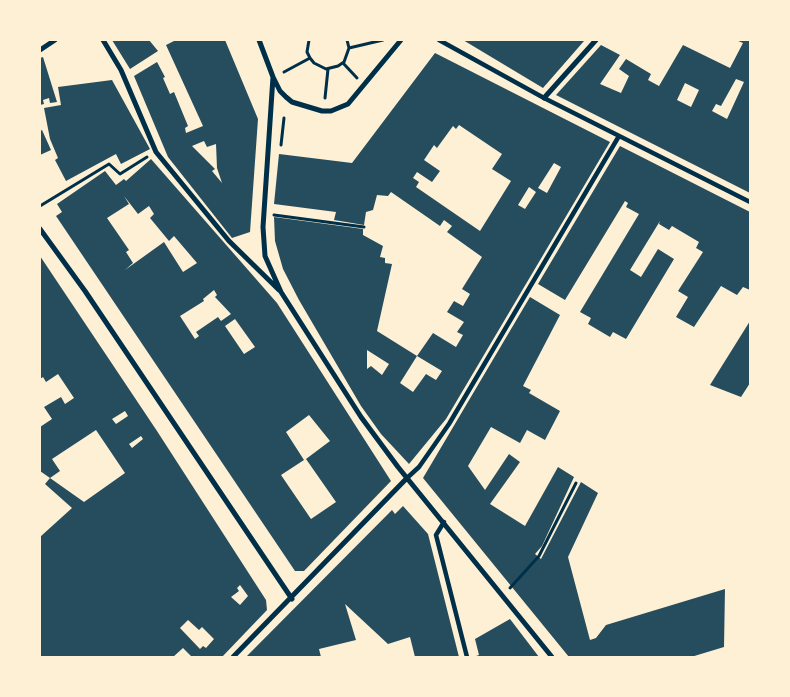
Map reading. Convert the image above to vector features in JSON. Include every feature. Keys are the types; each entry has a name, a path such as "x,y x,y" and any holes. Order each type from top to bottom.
{"street":[{"path":"40,50 55,40"},
{"path":"103,40 121,70 156,152 229,241 281,292"},
{"path":"259,40 280,91 292,102 322,111 340,109 348,104 401,40"},
{"path":"438,40 544,98 750,202"},
{"path":"544,98 596,40"},
{"path":"273,77 262,227 265,256 281,292 361,417 407,478 552,657"},
{"path":"233,657 292,599 419,467 449,424 619,136"},
{"path":"40,229 292,599"},
{"path":"444,522 436,535 467,657"}],"path":[{"path":"308,40 307,52 310,58 319,67 328,69 342,63 349,48 347,40"},
{"path":"349,48 383,40"},
{"path":"284,72 310,58"},
{"path":"342,63 359,80"},
{"path":"325,98 328,69"},
{"path":"281,145 284,118"},
{"path":"40,206 110,164 120,174 146,158"},
{"path":"274,215 364,227"},
{"path":"503,596 539,556 576,484"}],"building":[{"path":"112,40 149,40 158,51 130,69"},
{"path":"176,40 225,40 258,119 250,232 232,238 168,157 134,76 157,62 165,77 163,78 170,94 174,92 188,126 185,128 186,133 203,126 166,45","holes":["204,141 207,147 216,144 217,168 222,183 212,171 215,169 192,146"]},
{"path":"463,40 583,40 584,41 543,88"},
{"path":"736,40 750,40 750,193 556,95 601,45 620,55 600,84 621,93 629,76 619,69 626,59 651,74 648,80 659,86 683,45 730,68 743,43","holes":["736,79 744,82 727,119 712,111 716,104 721,106","685,83 699,90 691,107 677,100"]},
{"path":"435,53 610,142 446,419 409,464 381,434 361,406 299,300 283,269 275,241 274,217 363,229 363,235 383,246 380,257 385,258 385,263 392,264 377,331 417,356 433,333 456,347 463,335 457,332 464,322 447,312 454,301 463,306 470,294 462,289 482,257 447,232 452,226 444,220 440,226 391,192 388,196 377,195 373,210 366,212 364,225 334,220 336,212 274,204 279,154 352,163","holes":["459,125 502,154 492,169 511,181 480,231 416,187 419,182 413,178 417,172 432,182 440,171 424,160 434,145 437,148 453,126 456,129","554,163 561,167 547,193 538,188","529,187 536,192 525,209 518,205","367,350 389,364 382,375 371,366 367,369","417,356 442,371 436,380 426,374 413,392 400,383"]},
{"path":"43,57 57,102 50,103 49,98 43,100 44,104 40,105 40,58"},
{"path":"112,80 150,149 121,164 116,154 66,181 55,160 58,158 50,139 44,108 61,105 58,87"},
{"path":"42,130 51,150 40,155 40,131"},
{"path":"620,146 750,212 750,290 743,287 737,295 721,286 694,327 676,317 688,297 678,291 703,252 696,248 699,242 672,226 669,230 659,224 660,221 630,270 641,277 658,249 674,259 626,339 613,332 610,337 588,324 591,318 580,312 639,214 626,207 628,203 625,201 565,300 538,284"},
{"path":"151,159 277,303 391,481 304,571 295,571 56,216 62,212 57,204 105,171 116,185 124,179 126,181","holes":["124,196 138,214 149,206 154,214 150,218 169,241 174,236 197,263 183,272 164,242 125,270 133,263 126,252 129,250 107,218 129,204","214,290 217,295 215,297 231,314 221,321 218,317 196,332 199,336 195,339 180,316 204,301 203,299","235,319 255,347 244,354 225,326","309,415 330,441 306,459 336,502 311,519 281,475 304,460 286,432"]},
{"path":"40,256 157,431 266,600 267,610 222,657 192,657 183,648 173,657 40,656 40,537 72,508 45,484 50,478 40,471 40,427 52,419 44,407 61,397 65,404 74,398 58,374 46,382 43,377 40,379","holes":["125,411 128,416 116,424 112,419","96,430 125,473 84,502 50,478 60,471 52,459","141,436 143,439 132,448 129,444","240,585 248,596 240,605 231,597 239,591 237,588","188,620 199,630 202,627 214,639 206,648 203,646 200,649 180,628"]},
{"path":"530,297 560,315 523,386 531,390 529,393 560,411 545,440 527,430 520,443 491,427 468,466 485,490 509,454 520,462 490,504 525,526 558,467 574,477 542,546 535,554 541,559 581,482 598,493 568,557 590,640 596,638 606,625 725,589 724,647 691,657 569,657 423,478"},
{"path":"750,321 750,383 741,397 710,385"},
{"path":"403,506 428,534 459,657 415,657 410,637 388,644 345,604 356,640 319,649 321,657 246,657 392,510 395,514"},
{"path":"510,619 539,657 473,657 479,655 475,639"}]}
